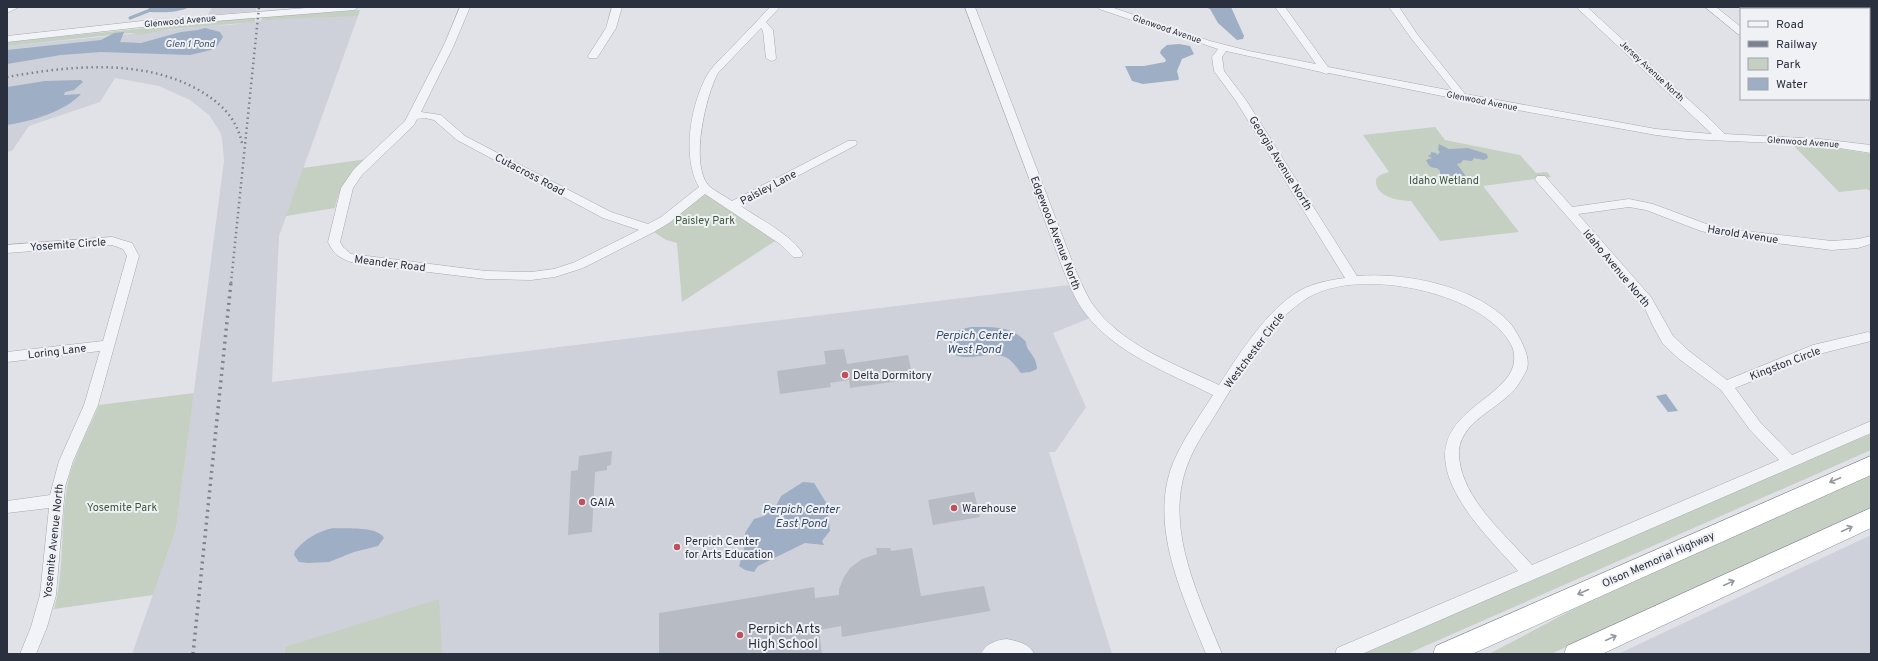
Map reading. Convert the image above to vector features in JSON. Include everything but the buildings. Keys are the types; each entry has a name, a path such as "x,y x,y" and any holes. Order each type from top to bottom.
{"highway":[{"name":"Olson Memorial Highway","path":"1444,654 1871,464"},
{"path":"1576,654 1871,518"}],"street":[{"path":"7,10 14,7"},
{"name":"Glenwood Avenue","path":"7,39 165,22 354,7"},
{"name":"Meander Road","path":"465,7 415,116 405,129 358,172 347,188 334,242 338,250 347,257 486,275 547,275 579,265 650,229 665,220 705,188"},
{"path":"594,56 610,28 617,7"},
{"path":"705,188 700,183 698,178 695,149 704,90 714,72 776,7"},
{"name":"Edgewood Avenue North","path":"970,7 1069,269 1084,302 1104,327 1122,340 1222,393"},
{"name":"Glenwood Avenue","path":"1102,7 1223,48 1326,71 1462,97 1656,132 1820,142 1871,149"},
{"path":"1280,7 1326,71"},
{"path":"1394,7 1414,36 1451,81 1462,97"},
{"name":"Jersey Avenue North","path":"1581,7 1708,123 1721,137"},
{"path":"1710,7 1740,31"},
{"path":"761,23 768,30 771,58"},
{"name":"Georgia Avenue North","path":"1223,48 1217,57 1219,71 1250,114 1353,280"},
{"name":"Cutacross Road","path":"415,116 425,115 437,117 461,138 608,215 650,229"},
{"name":"Paisley Lane","path":"705,188 732,206 852,143"},
{"name":"Idaho Avenue North","path":"1541,179 1646,300 1668,340 1684,355 1726,386 1755,426 1789,461"},
{"name":"Harold Avenue","path":"1570,211 1629,203 1653,207 1706,228 1730,233 1829,246 1854,244 1871,240"},
{"path":"732,206 784,242 797,254"},
{"name":"Yosemite Circle","path":"7,249 112,241 128,246"},
{"name":"Yosemite Avenue North","path":"28,654 39,627 48,595 56,500 62,472 91,405 132,262 132,252 128,246"},
{"name":"Westchester Circle","path":"1214,654 1181,567 1175,537 1174,511 1177,474 1222,393 1257,342 1285,308 1313,290 1331,284 1353,280 1395,281 1420,285 1445,292 1487,311 1502,322 1514,337 1520,352 1520,372 1516,379 1506,389 1471,415 1460,426 1454,440 1452,456 1458,483 1469,502 1530,574"},
{"name":"Kingston Circle","path":"1726,386 1818,349 1868,337"},
{"name":"Loring Lane","path":"7,357 108,345"},
{"path":"1343,654 1871,427"},
{"path":"7,507 56,500"},
{"path":"989,654 1001,647 1010,647 1018,649 1026,654"}],"shaded area":[{"path":"212,7 258,7 256,8 256,11 208,15"},
{"name":"Perpich Center for Arts Education","path":"358,16 279,236 272,382 1069,285 1079,305 1090,318 1053,333 1086,407 1055,452 1049,452 1112,654 1033,654 984,650 978,654 132,654 176,529 224,161 222,138 220,132 209,115 190,100 159,86 115,78 100,102 29,126 12,151 7,152 7,46 203,26 229,25 280,18"},
{"path":"1871,535 1871,654 1618,654"}],"green space":[{"path":"360,10 358,16 261,21 262,17"},
{"path":"255,17 255,22 171,29 139,35 131,33 7,46 7,42"},
{"name":"Idaho Wetland","path":"1435,127 1445,140 1520,155 1536,173 1547,172 1551,177 1483,186 1519,232 1440,241 1411,201 1388,197 1379,190 1376,185 1376,179 1380,175 1389,172 1363,135"},
{"path":"1792,144 1829,147 1871,154 1871,192 1867,189 1839,192"},
{"path":"367,159 346,180 335,208 286,216 303,168"},
{"name":"Paisley Park","path":"706,195 775,241 682,302 677,243 666,240 654,232 701,196"},
{"name":"Yosemite Park","path":"194,393 176,529 153,595 54,609 60,579 65,502 69,476 76,455 99,405"},
{"path":"1871,434 1871,450 1407,654 1363,654 1795,465"},
{"path":"1871,475 1871,507 1551,654 1489,654 1574,609"},
{"path":"439,599 442,654 285,654 285,647"}],"water":[{"path":"150,7 190,7 174,12 146,12"},
{"path":"1205,7 1231,7 1244,36 1243,39 1237,40 1218,23 1210,9"},
{"name":"Glen 1 Pond","path":"205,28 220,32 223,37 217,46 211,50 190,55 101,52 61,55 7,64 7,50 101,40 114,33 124,32 120,42 141,43 181,32"},
{"path":"1179,44 1190,46 1194,54 1182,59 1177,71 1178,80 1143,84 1132,81 1125,66 1144,66 1165,62 1166,60 1160,53 1161,50 1167,45"},
{"path":"81,80 83,82 74,90 65,92 64,95 81,94 66,106 47,115 7,125 7,87 45,81"},
{"path":"1439,144 1449,149 1468,148 1487,154 1488,158 1484,160 1474,158 1472,161 1463,160 1461,163 1457,164 1465,175 1465,180 1446,182 1440,174 1440,171 1437,168 1430,166 1426,160 1432,158 1428,156 1431,152 1436,153 1437,155 1440,152 1438,150"},
{"name":"Perpich Center West Pond","path":"971,327 1001,328 1014,332 1026,342 1026,345 1037,364 1037,369 1030,372 1021,373 1014,364 1005,357 999,355 961,357 955,355 950,343 952,335 959,330"},
{"path":"1666,394 1678,411 1668,412 1656,396"},
{"name":"Perpich Center East Pond","path":"803,482 814,483 827,504 830,531 822,541 824,545 805,543 758,566 754,572 745,570 739,566 746,542 745,533 754,519 764,516 775,508 781,496"},
{"path":"333,528 369,530 381,534 384,538 378,546 354,552 329,562 299,562 294,555 295,551 303,542 322,531"}],"waterway":[{"path":"130,18 158,7"}],"railway":[{"path":"231,283 259,7"},
{"path":"7,77 55,70 104,67 152,72 175,79 197,89 213,99 226,111 236,125 242,143"},
{"path":"193,654 231,282"}],"place":[{"name":"Delta Dormitory","path":"845,375"},
{"name":"GAIA","path":"582,502"},
{"name":"Warehouse","path":"954,508"},
{"name":"Perpich Center for Arts Education","path":"677,547"},
{"name":"Perpich Arts High School","path":"740,635"}]}
